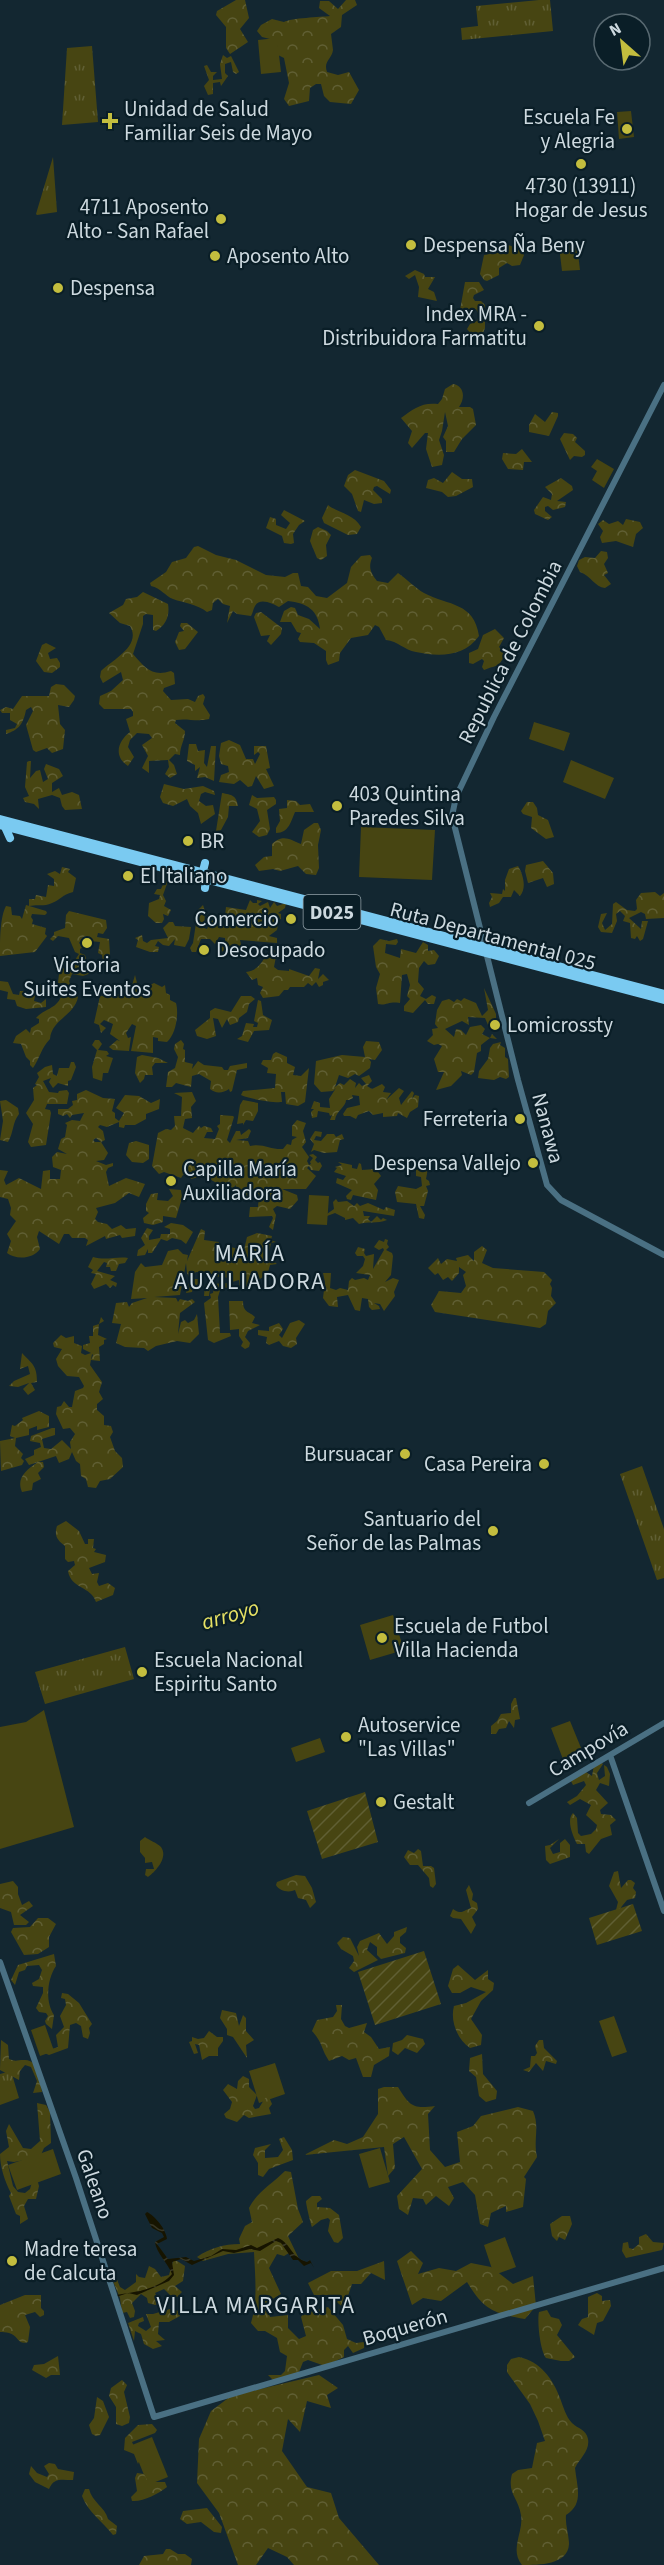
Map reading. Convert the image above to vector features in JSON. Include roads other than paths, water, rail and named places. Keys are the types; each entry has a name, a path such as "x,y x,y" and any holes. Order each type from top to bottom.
{"highway":[{"name":"Ruta Departamental 025","path":"0,819 117,845 142,856 322,909 664,994"},
{"name":"Ruta Departamental 025","path":"3,826 45,837 90,853 205,875 424,930 486,950 664,1000"},
{"path":"3,826 10,838"},
{"path":"43,846 45,837"},
{"path":"142,856 144,847"},
{"path":"205,862 205,888"},
{"path":"322,909 322,919"},
{"path":"424,930 427,921"}],"street":[{"name":"Republica de Colombia","path":"486,950 452,816 456,797 520,665 664,384"},
{"name":"Nanawa","path":"486,950 547,1185 561,1200 664,1255"},
{"name":"Campovía","path":"529,1803 664,1723"},
{"path":"610,1755 664,1911"},
{"name":"Galeano","path":"0,1962 76,2178 154,2417"},
{"name":"Boquerón","path":"154,2417 664,2268"}],"water":[{"path":"147,2212 165,2231 167,2239 157,2244 168,2259 186,2257 194,2261 211,2256 222,2249 236,2250 251,2245 257,2248 278,2238 286,2243 301,2260 307,2262 310,2260 314,2268 311,2263 304,2266 298,2260 293,2260 281,2243 276,2241 260,2251 250,2249 234,2253 223,2251 192,2265 181,2259 172,2262 174,2275 169,2281 137,2295 128,2293 160,2284 172,2274 155,2242 164,2237 162,2233 152,2228 145,2214"}],"place":[{"name":"Unidad de Salud Familiar Seis de Mayo","path":"110,121"},
{"name":"Escuela Fe y Alegria","path":"627,129"},
{"name":"4730 (13911) Hogar de Jesus","path":"581,164"},
{"name":"4711 Aposento Alto - San Rafael","path":"221,219"},
{"name":"Despensa Ña Beny","path":"411,245"},
{"name":"Aposento Alto","path":"215,256"},
{"name":"Despensa","path":"58,288"},
{"name":"Index MRA - Distribuidora Farmatitu","path":"539,326"},
{"name":"403 Quintina Paredes Silva","path":"337,806"},
{"name":"BR","path":"188,841"},
{"name":"El Italiano","path":"128,876"},
{"name":"Comercio","path":"291,919"},
{"name":"Victoria Suites Eventos","path":"87,943"},
{"name":"Desocupado","path":"204,950"},
{"name":"Lomicrossty","path":"495,1025"},
{"name":"Ferreteria","path":"520,1119"},
{"name":"Despensa Vallejo","path":"533,1163"},
{"name":"Capilla María Auxiliadora","path":"171,1181"},
{"name":"Bursuacar","path":"405,1454"},
{"name":"Casa Pereira","path":"544,1464"},
{"name":"Santuario del Señor de las Palmas","path":"493,1531"},
{"name":"Escuela de Futbol Villa Hacienda","path":"382,1638"},
{"name":"Escuela Nacional Espiritu Santo","path":"142,1672"},
{"name":"Autoservice \"Las Villas\"","path":"346,1737"},
{"name":"Gestalt","path":"381,1802"},
{"name":"Madre teresa de Calcuta","path":"12,2261"}],"district":[{"name":"MARÍA AUXILIADORA","path":"250,1267"},
{"name":"VILLA MARGARITA","path":"256,2305"}],"water label":[{"name":"arroyo","path":"230,1614"}]}
